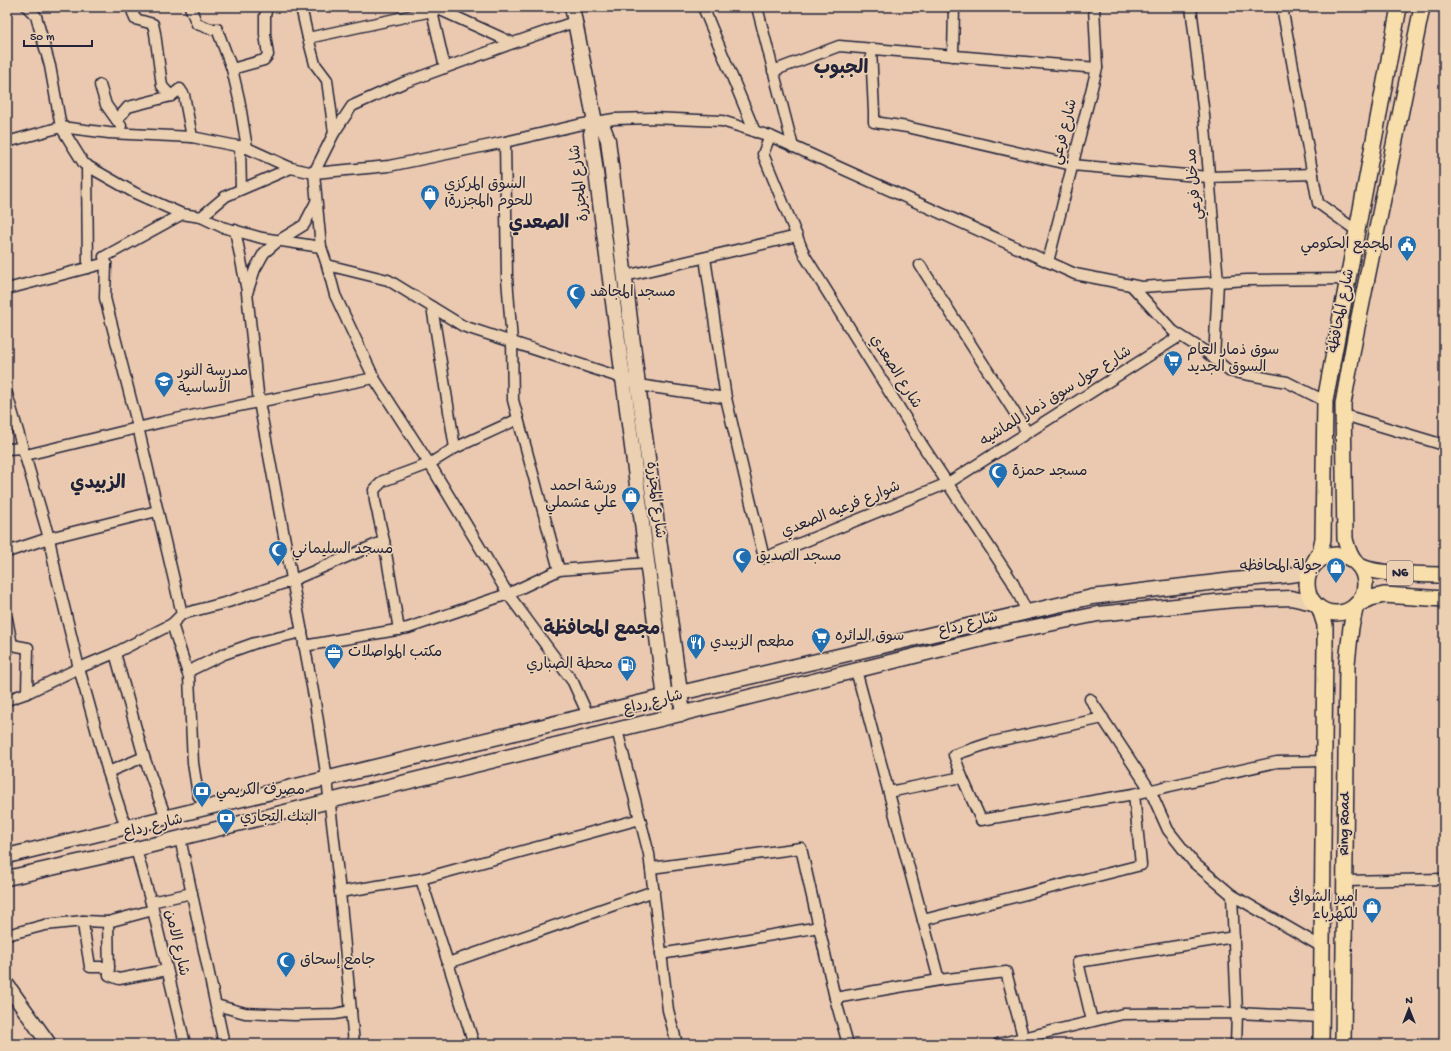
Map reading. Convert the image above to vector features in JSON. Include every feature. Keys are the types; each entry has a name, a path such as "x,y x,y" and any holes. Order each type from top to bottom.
{"main road":[{"path":"572,7 596,122"},
{"name":"شارع المحافظة","path":"1311,568 1320,552 1323,539 1325,401 1399,7"},
{"name":"شارع المحافظة","path":"1357,564 1349,553 1345,539 1344,404 1355,337 1422,7"},
{"name":"شارع المجزرة","path":"667,717 592,142 592,134 596,122 602,127 608,140 638,382 683,714"},
{"path":"1337,334 1355,337"},
{"path":"1333,555 1350,559 1357,564 1362,572 1365,585 1362,598 1356,605 1348,611 1339,614 1329,613 1317,606 1308,595 1306,586 1307,577 1311,568 1324,557 1333,555"},
{"name":"N6","path":"1357,564 1384,573 1444,575"},
{"name":"شارع رداع","path":"7,856 665,696 1092,597 1297,574 1311,568"},
{"name":"N6","path":"1356,605 1371,598 1384,595 1444,599"},
{"name":"شارع رداع","path":"7,878 136,849 1015,631 1098,614 1234,600 1291,598 1317,606"},
{"name":"Ring Road","path":"1343,1044 1347,663 1350,627 1356,605"},
{"name":"Ring Road","path":"1317,606 1325,625 1321,1044"},
{"path":"7,985 49,1044"}],"street":[{"path":"27,7 36,16 50,66 61,127 84,164 135,193 182,214 201,218 222,227 262,238 321,247"},
{"path":"131,7 135,18 153,24 162,86 171,96"},
{"path":"190,7 197,24 211,29 217,29 232,69 239,99 244,147 241,189"},
{"path":"232,69 264,60 268,55 265,34 265,16 267,7"},
{"path":"301,7 315,64 327,80 334,133"},
{"path":"704,7 755,132"},
{"path":"757,7 793,147"},
{"path":"953,56 954,7"},
{"name":"شارع فرعي","path":"1048,262 1097,68 1094,7"},
{"name":"مدخل فرعي","path":"1191,7 1204,115 1218,282 1214,359"},
{"path":"1282,7 1318,203 1357,231"},
{"path":"308,38 432,8 513,43"},
{"path":"432,8 445,68"},
{"path":"574,22 404,83 352,106 334,133 314,173 321,247 335,295 374,378 429,464 508,594 573,682 588,715"},
{"path":"773,71 839,46 1097,68"},
{"path":"872,49 874,122 907,127 1072,165 1209,177 1313,174"},
{"path":"100,86 106,105 126,134"},
{"path":"117,120 128,107 171,96 180,89 184,95 192,137"},
{"path":"7,142 61,127 126,134 192,137 244,147 292,168 314,173 390,166 596,122 633,118 722,121 770,136 1075,274 1141,287 1247,280 1347,279"},
{"path":"74,149 81,135 96,131"},
{"name":"شارع الصعدي","path":"770,136 763,154 805,256 921,443 1012,581 1027,612"},
{"path":"505,142 507,278 512,342 513,400 559,570"},
{"path":"87,165 88,268"},
{"path":"201,218 226,196 292,168"},
{"path":"247,293 255,268 264,253 278,241 304,225 316,202"},
{"path":"182,214 104,257 106,263 105,298 138,427 182,614"},
{"path":"234,230 247,293 259,402 315,702 327,779 340,892 354,1044"},
{"path":"625,276 797,236"},
{"name":"شوارع فرعيه الصعدي","path":"705,258 726,398 764,558 948,483"},
{"path":"7,289 106,263"},
{"path":"327,265 388,280 463,326 622,378 726,398"},
{"path":"920,265 1027,432"},
{"path":"1132,285 1173,331 1206,352 1229,371 1287,382 1325,401"},
{"path":"432,307 455,448"},
{"name":"شارع حول سوق ذمار للماشيه","path":"948,483 1180,336"},
{"path":"7,449 24,451 374,378"},
{"path":"7,394 49,538 56,574 79,668 108,772 126,828"},
{"path":"1344,415 1444,445"},
{"path":"399,630 374,490 383,481 429,464 455,448 518,419"},
{"path":"7,552 49,538 157,511"},
{"path":"7,700 27,693 79,668 115,653 172,624 182,614 228,602 292,580 384,541"},
{"path":"304,646 408,628 508,594 559,570 646,563"},
{"path":"7,619 10,645 28,648 27,693"},
{"path":"172,624 189,677 194,763 198,795 206,808"},
{"path":"188,672 224,654 251,645 302,632"},
{"path":"115,653 144,757 166,818"},
{"path":"856,670 939,980"},
{"path":"1090,699 1150,790 1168,830 1194,863 1232,895 1322,947"},
{"path":"1103,718 993,742 954,755 981,820 1134,794 1277,762 1324,761"},
{"path":"617,730 649,854 668,1010 677,1044"},
{"path":"108,772 144,757"},
{"path":"889,792 962,776"},
{"path":"923,920 1141,865 1134,794"},
{"path":"340,892 420,879 640,819"},
{"path":"180,838 224,1044"},
{"path":"651,868 801,848 835,998 848,1044"},
{"name":"شارع الامن","path":"136,849 152,906 185,1044"},
{"path":"420,879 474,1044"},
{"path":"1345,881 1444,879"},
{"path":"448,963 654,892"},
{"path":"7,935 45,925 83,921 108,922 192,893"},
{"path":"1232,895 1236,1044"},
{"path":"83,921 90,967 109,967"},
{"path":"108,922 110,975 119,979 167,970"},
{"path":"661,954 819,927"},
{"path":"1092,1021 1078,962 1234,937"},
{"path":"835,998 939,980 1006,972 1024,1041"},
{"path":"216,1005 245,1013 294,1015 335,1014 351,1011"},
{"path":"998,1044 1024,1041 1092,1021 1123,1014 1236,1013 1321,1016"}],"place":[{"name":"السوق المركزي للحوم (المجزرة)","path":"430,211"},
{"name":"المجمع الحكومي","path":"1407,262"},
{"name":"مسجد المجاهد","path":"576,310"},
{"name":"سوق ذمار العام السوق الجديد","path":"1173,377"},
{"name":"مدرسة النور الأساسية","path":"164,398"},
{"name":"مسجد حمزة","path":"998,489"},
{"name":"ورشة احمد علي عشملي","path":"631,513"},
{"name":"مسجد السليماني","path":"278,567"},
{"name":"مسجد الصديق","path":"742,574"},
{"name":"جولة المحافظه","path":"1336,584"},
{"name":"سوق الدائره","path":"821,654"},
{"name":"مطعم الزبيدي","path":"696,660"},
{"name":"مكتب المواصلات","path":"334,670"},
{"name":"محطة الصباري","path":"627,682"},
{"name":"مصرف الكريمي","path":"202,808"},
{"name":"البنك التجاري","path":"226,835"},
{"name":"امير الشوافي للكهرباء","path":"1372,924"},
{"name":"جامع إسحاق","path":"286,978"}],"district":[{"name":"الجبوب","path":"841,69"},
{"name":"الصعدي","path":"539,224"},
{"name":"الزبيدي","path":"98,484"},
{"name":"مجمع المحافظة","path":"602,630"}]}
